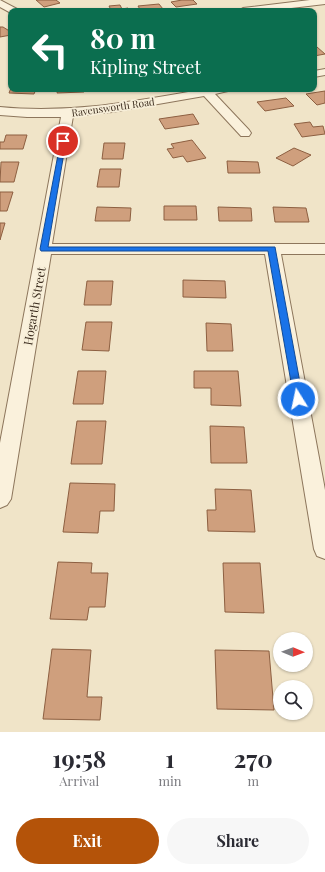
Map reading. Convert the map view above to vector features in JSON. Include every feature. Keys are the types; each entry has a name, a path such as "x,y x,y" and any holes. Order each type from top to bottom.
{"street":[{"path":"268,8 325,1"},
{"path":"207,92 245,133"},
{"name":"Ravensworth Road","path":"0,111 28,114 91,111 207,92"},
{"name":"Hogarth Street","path":"0,499 68,113"},
{"path":"44,249 325,249"},
{"path":"272,249 325,549"}],"building":[{"path":"36,0 56,0 60,3 44,7"},
{"path":"193,0 197,4 176,7 171,2"},
{"path":"159,4 162,8 139,8 138,6"},
{"path":"120,5 122,8 110,8 109,6"},
{"path":"0,27 8,30 8,36 0,37"},
{"path":"317,47 325,54 317,55"},
{"path":"325,91 325,103 317,105 306,94"},
{"path":"9,92 35,92 34,94"},
{"path":"57,92 84,92 57,93"},
{"path":"286,98 294,106 265,111 257,102"},
{"path":"193,114 199,124 165,129 159,119"},
{"path":"310,122 313,127 323,126 325,134 302,137 294,124"},
{"path":"6,135 27,135 23,149 0,149 0,142 4,142"},
{"path":"192,140 206,158 187,162 183,156 173,158 167,149 174,148 171,144"},
{"path":"104,143 125,143 123,159 102,159"},
{"path":"294,148 311,155 293,166 276,158"},
{"path":"227,161 258,162 260,173 228,173"},
{"path":"1,162 19,162 14,182 0,182"},
{"path":"100,169 121,169 119,187 97,187"},
{"path":"0,192 13,192 7,211 0,211"},
{"path":"164,206 196,206 197,220 164,220"},
{"path":"97,207 131,208 130,221 95,221"},
{"path":"218,207 251,208 252,221 219,221"},
{"path":"273,207 306,208 309,222 275,222"},
{"path":"0,223 5,223 0,240"},
{"path":"183,280 225,281 226,298 183,297"},
{"path":"87,281 113,281 111,305 84,305"},
{"path":"86,322 112,322 109,351 82,350"},
{"path":"206,323 231,324 233,351 207,351"},
{"path":"78,371 106,371 103,404 73,404"},
{"path":"194,371 238,371 241,406 211,405 211,388 194,388"},
{"path":"77,421 106,421 102,464 71,464"},
{"path":"210,426 244,427 247,463 211,463"},
{"path":"70,483 115,484 114,511 100,511 98,533 63,532"},
{"path":"215,489 251,490 255,532 208,531 207,510 216,510"},
{"path":"58,562 92,563 91,573 108,573 105,607 89,607 87,620 50,619"},
{"path":"223,563 260,563 264,613 225,612"},
{"path":"52,649 91,650 87,697 102,697 100,720 43,719"},
{"path":"215,650 269,651 273,710 217,709"}],"route":[{"path":"63,141 44,249 272,249 298,399"}]}
